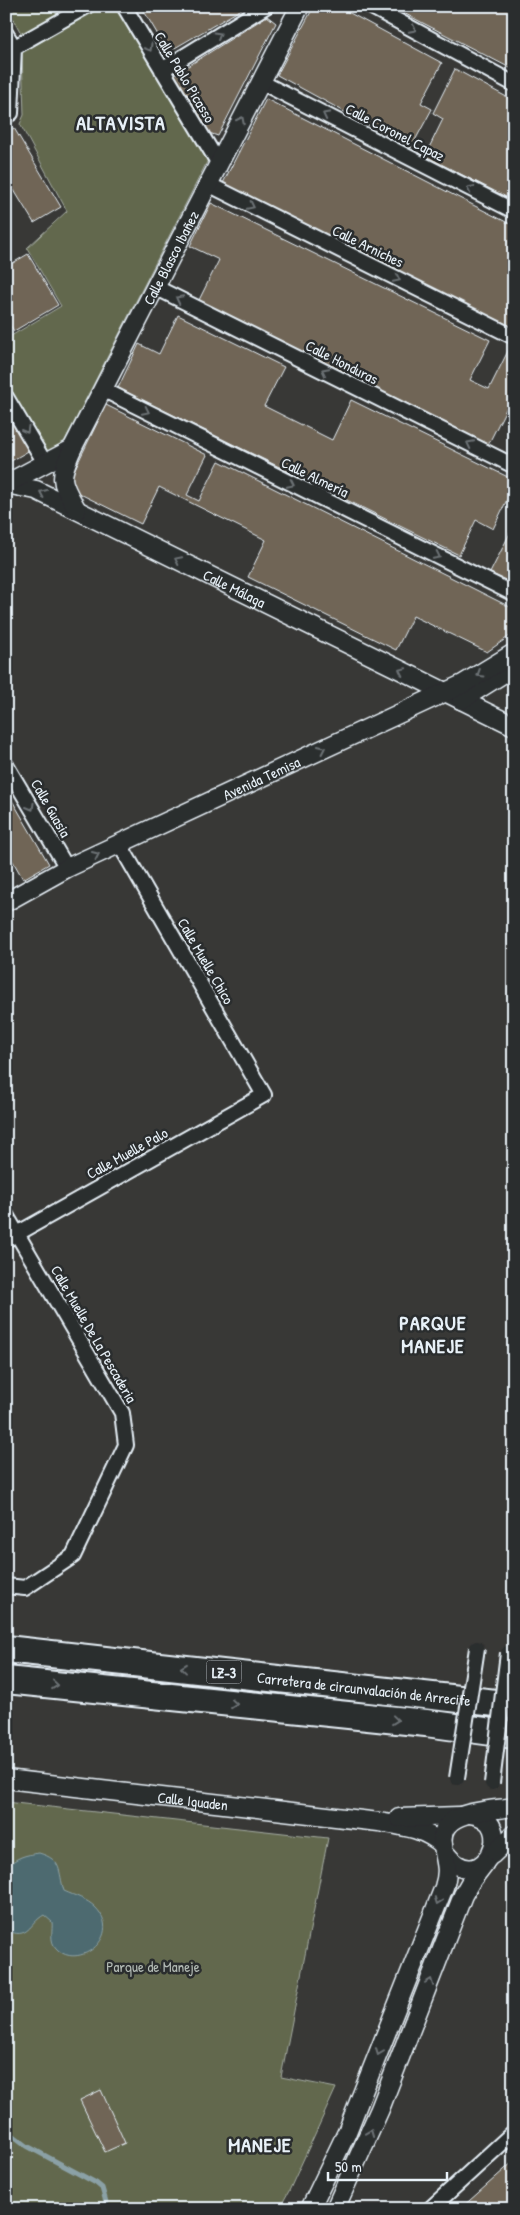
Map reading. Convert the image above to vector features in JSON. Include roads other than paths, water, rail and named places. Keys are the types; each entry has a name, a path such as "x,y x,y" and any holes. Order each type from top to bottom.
{"highway":[{"name":"Carretera de circunvalación de Arrecife","path":"6,1649 514,1705"},
{"name":"Carretera de circunvalación de Arrecife","path":"6,1680 426,1723 514,1735"}],"street":[{"path":"10,49 87,6"},
{"name":"Calle Pablo Picasso","path":"124,6 219,164"},
{"path":"162,70 266,6"},
{"name":"Calle Blasco Ibañez","path":"77,510 62,483 63,470 72,449 300,6"},
{"path":"370,6 514,84"},
{"path":"6,34 10,49 9,115"},
{"name":"Calle Coronel Capaz","path":"261,82 514,211"},
{"name":"Calle Arniches","path":"208,184 514,337"},
{"name":"Calle Honduras","path":"155,287 514,466"},
{"name":"Calle Almería","path":"102,389 514,594"},
{"path":"6,396 45,463"},
{"path":"6,484 72,449"},
{"name":"Calle Málaga","path":"6,484 36,490 514,726"},
{"name":"Avenida Temisa","path":"453,696 514,653"},
{"name":"Avenida Temisa","path":"6,902 67,868 119,843 453,696 514,667"},
{"name":"Calle Guasia","path":"6,765 67,868"},
{"name":"Calle Muelle Chico","path":"119,843 264,1095"},
{"name":"Calle Muelle Palo","path":"12,1237 264,1095"},
{"name":"Calle Muelle De La Pescaderia","path":"6,1214 12,1237 122,1413 126,1445 73,1556 25,1588 6,1586"},
{"path":"457,1778 477,1648"},
{"path":"492,1783 508,1653"},
{"name":"Calle Iguaden","path":"6,1779 379,1822 416,1828 435,1838 444,1849"},
{"name":"Calle Iguaden","path":"379,1822 397,1818 463,1815 514,1807"},
{"path":"310,2209 347,2132 444,1887 448,1870 444,1849 446,1828 463,1815 484,1818 495,1831 496,1848 471,1881 464,1895 380,2109 335,2209"},
{"path":"444,1849 451,1861 467,1868 488,1860 514,1834"},
{"path":"430,2209 514,2132"}],"water":[{"path":"39,1853 56,1863 64,1891 92,1904 103,1918 105,1929 101,1939 95,1947 85,1953 75,1956 65,1954 56,1948 52,1939 52,1922 44,1915 24,1932 14,1933 6,1930 6,1868 13,1861 21,1857"}],"waterway":[{"path":"6,2130 27,2146 96,2183 102,2188 108,2209"}],"district":[{"name":"ALTAVISTA","path":"121,122"},
{"name":"PARQUE MANEJE","path":"433,1334"},
{"name":"MANEJE","path":"260,2144"}],"park label":[{"name":"Parque de Maneje","path":"153,1966"}]}
